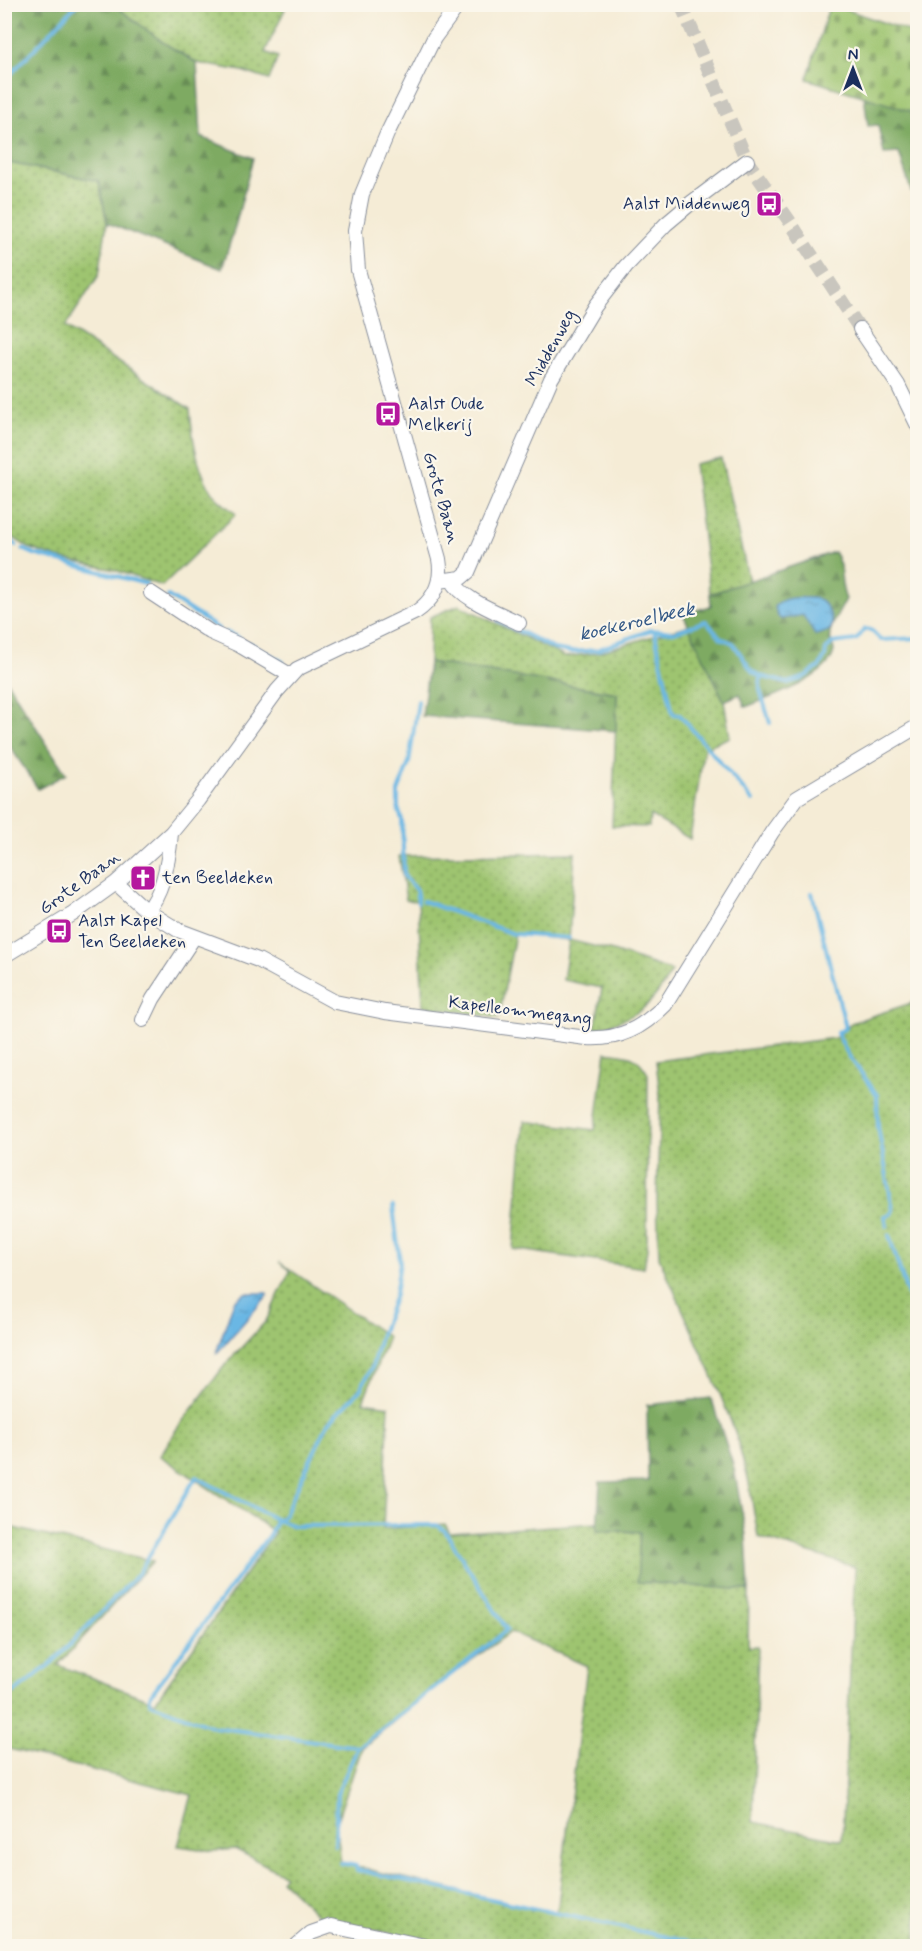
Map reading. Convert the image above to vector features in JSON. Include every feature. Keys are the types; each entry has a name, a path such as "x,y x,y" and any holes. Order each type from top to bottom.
{"street":[{"name":"Grote Baan","path":"4,956 73,914 116,883 171,833 290,675 306,663 416,612 446,581 358,270 355,231 362,194 387,134 434,38 459,4"},
{"name":"Middenweg","path":"446,581 461,578 468,572 551,379 595,306 626,266 666,224 747,161"},
{"path":"860,329 898,384 918,426"},
{"path":"446,581 479,603 519,623"},
{"path":"152,593 210,632 238,645 290,675"},
{"name":"Kapelleommegang","path":"116,883 147,911 178,930 258,960 335,1002 587,1038 616,1037 640,1027 665,1005 772,832 797,798 918,726"},
{"name":"Grote Baan","path":"147,911 155,901 169,855 171,833"},
{"path":"143,1020 153,999 194,937"},
{"path":"296,1947 311,1933 331,1926 387,1943 425,1947"}],"green space":[{"path":"274,4 285,9 265,52 278,57 269,80 242,71 197,63 164,43 114,5"},
{"path":"830,4 917,34 917,113 807,79"},
{"path":"4,5 114,5 164,43 197,63 201,137 253,158 222,269 107,223 99,181 5,162"},
{"path":"864,96 917,113 917,189 911,191 899,153 884,154 878,125 868,126"},
{"path":"4,162 99,181 107,223 99,275 65,327 190,409 194,442 203,476 214,495 236,514 162,586 115,570 58,558 29,548 5,532"},
{"path":"721,458 749,581 710,594 694,464"},
{"path":"834,552 839,563 846,599 831,629 830,635 834,651 830,661 810,678 768,699 745,707 740,694 724,701 683,614 711,606 710,594"},
{"path":"459,605 565,657 596,653 690,625 724,701 730,737 704,748 690,839 650,815 649,827 612,826 617,693 429,662 430,617"},
{"path":"429,662 617,693 616,731 422,716"},
{"path":"4,677 66,774 38,789 5,739"},
{"path":"575,853 569,940 515,934 499,1018 423,1006 418,901 406,900 399,856"},
{"path":"569,940 613,951 672,971 657,994 641,1010 622,1020 595,1029 602,988 563,980"},
{"path":"917,1001 917,1946 456,1946 323,1920 281,1880 285,1875 235,1849 213,1851 178,1846 192,1795 5,1748 5,1526 153,1561 58,1665 155,1702 275,1532 160,1456 176,1430 225,1365 266,1321 290,1271 279,1262 388,1337 363,1402 389,1406 383,1529 445,1524 450,1533 596,1523 598,1530 640,1532 638,1582 749,1590 748,1647 758,1646 753,1822 842,1840 855,1567 758,1537 749,1483 735,1432 659,1257 657,1200 660,1095 656,1061 835,1038 851,1023","holes":["511,1632 587,1666 557,1914 341,1863 336,1823 362,1748 440,1683"]},
{"path":"606,1052 631,1056 644,1067 648,1074 647,1249 644,1268 513,1249 524,1121 595,1130"},
{"path":"711,1398 734,1468 746,1535 749,1590 637,1582 640,1532 597,1530 600,1482 648,1481 647,1405"}],"water":[{"path":"791,598 816,598 823,602 832,619 831,627 826,632 815,635 803,615 781,619 777,615 775,606 782,601"},
{"path":"245,1293 267,1293 267,1296 217,1353 234,1301"}],"waterway":[{"path":"4,91 6,79 77,4"},
{"path":"4,536 16,545"},
{"path":"23,549 146,584"},
{"path":"168,596 219,629"},
{"name":"koekeroelbeek","path":"498,620 554,649 571,652 597,650 651,630 674,632 706,621 721,638 733,643 752,671 760,676 787,683 801,679 819,667 826,650 832,643 856,640 865,629 871,630 881,640 918,638"},
{"path":"654,630 673,714 680,715 753,801"},
{"path":"226,632 239,638"},
{"path":"249,643 283,662"},
{"path":"760,676 760,690 770,723"},
{"path":"418,701 409,763 398,792 398,808 402,820 404,876 416,890 418,902"},
{"path":"812,893 846,1028 837,1033 849,1056 877,1095 878,1127 893,1210 891,1214 885,1216 887,1226"},
{"path":"423,901 514,934 569,938"},
{"path":"335,1846 337,1794 358,1747 214,1727 150,1703 150,1696 269,1535 277,1520 283,1517 328,1423 360,1390 372,1367 395,1295 400,1262 393,1206"},
{"path":"889,1235 918,1328"},
{"path":"4,1689 15,1692 54,1661 138,1574 196,1477 277,1520 294,1526 437,1525 445,1531 507,1630 359,1747"},
{"path":"341,1863 356,1866 357,1870 708,1946"}],"tunnel":[{"path":"681,4 747,161 860,329"}],"place":[{"name":"Aalst Middenweg","path":"769,204"},
{"name":"Aalst Oude Melkerij","path":"388,414"},
{"name":"ten Beeldeken","path":"143,878"},
{"name":"Aalst Kapel Ten Beeldeken","path":"59,931"}]}
